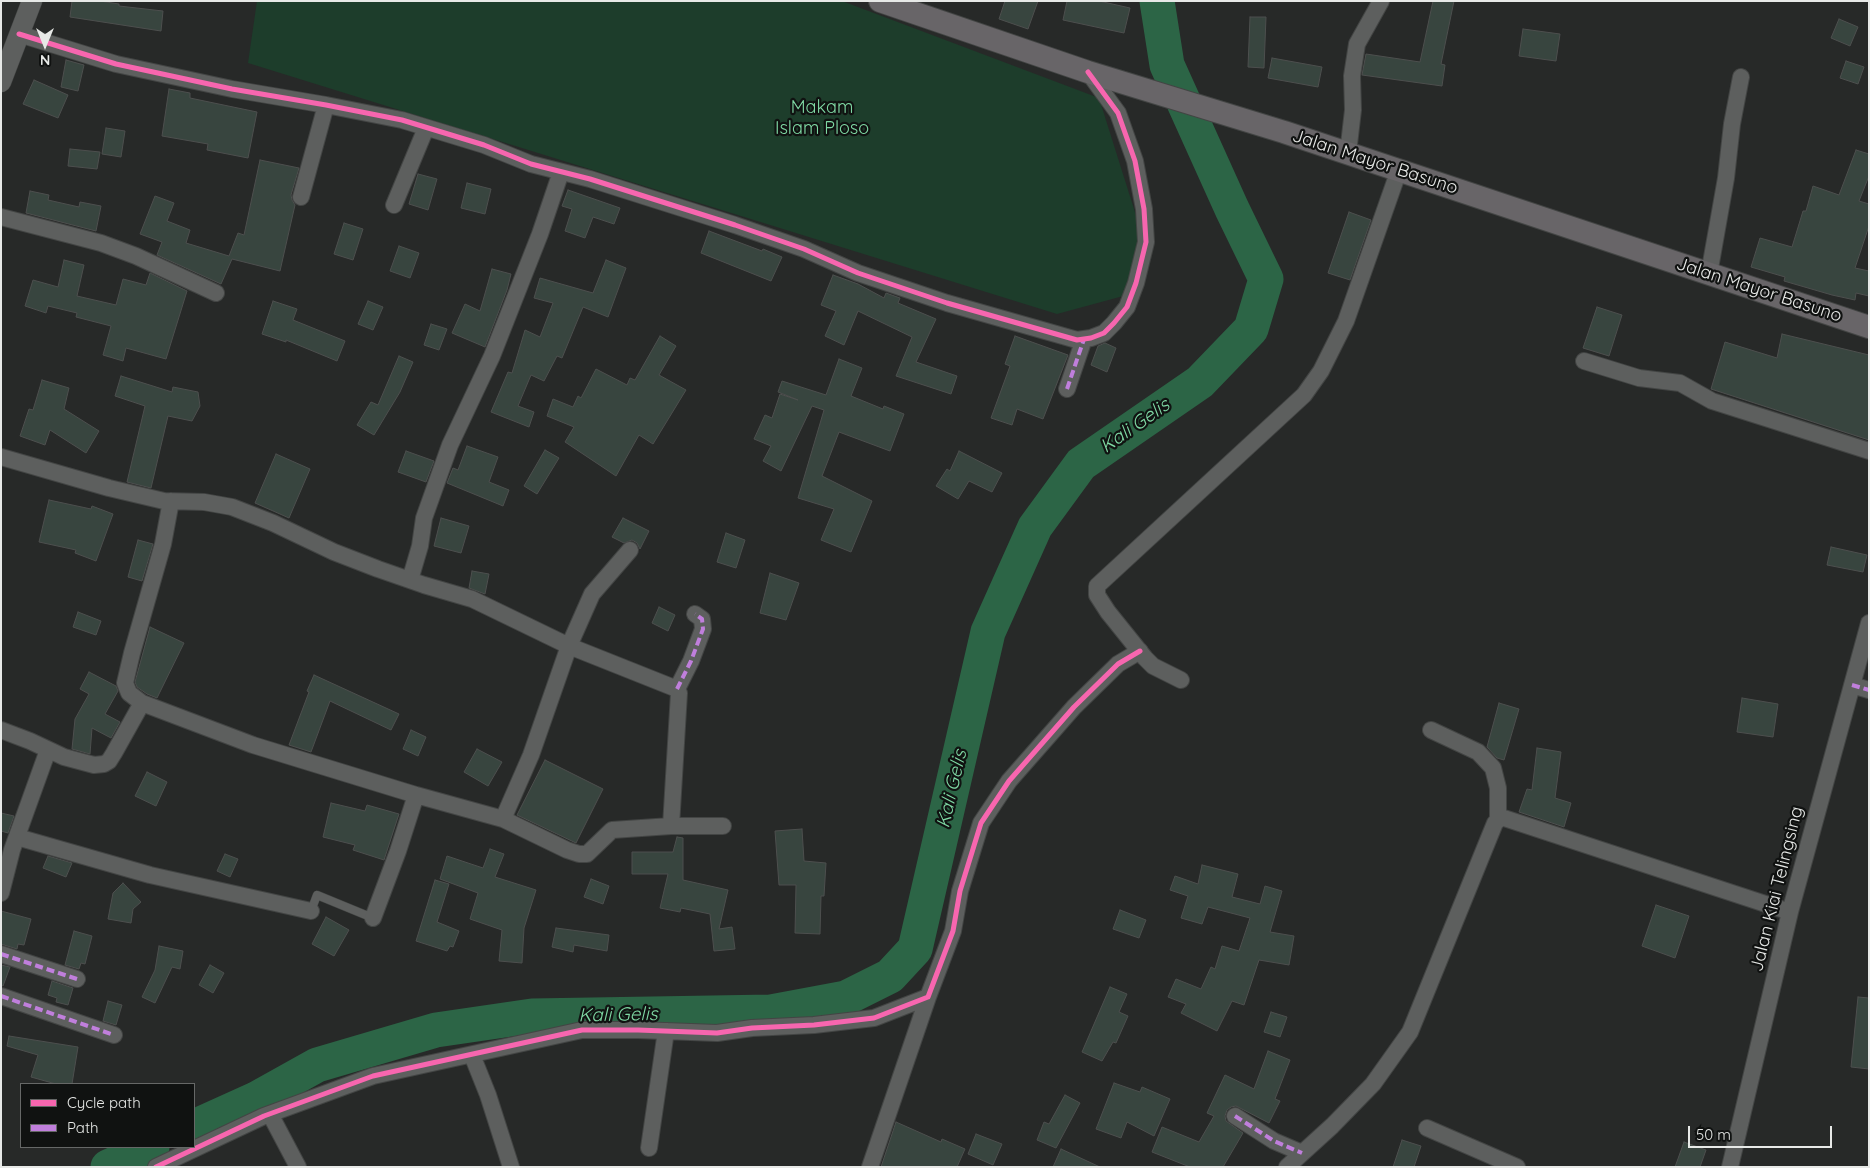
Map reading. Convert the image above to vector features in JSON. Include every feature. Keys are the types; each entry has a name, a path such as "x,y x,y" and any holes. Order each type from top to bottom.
{"main road":[{"name":"Jalan Mayor Basuno","path":"880,1 1096,74 1348,153 1869,327"}],"street":[{"path":"1,82 32,1"},
{"path":"1348,153 1353,110 1352,76 1357,44 1381,1"},
{"path":"19,34 116,64 232,89 326,104 402,120 484,145 532,164 735,225 804,249 858,273 947,303 1077,340 1104,333 1127,307 1136,283 1146,242 1144,209 1134,161 1118,113 1096,74"},
{"path":"1709,274 1725,187 1732,124 1741,77"},
{"path":"301,197 326,104"},
{"path":"394,205 426,128"},
{"path":"1181,680 1153,666 1123,632 1097,595 1098,583 1304,395 1321,371 1346,321 1399,170"},
{"path":"410,580 420,546 424,518 450,445 492,356 540,234 561,172"},
{"path":"1,217 101,243 136,256 216,293"},
{"path":"1067,389 1084,339"},
{"path":"1584,361 1639,378 1680,383 1712,401 1869,451"},
{"path":"1,457 108,488 171,501 204,502 232,507 273,523 334,552 410,580 472,599 569,646 677,689"},
{"path":"171,501 163,544 125,683 129,693 142,703 253,745 416,795 503,819 579,854 587,854 612,830 671,826 723,826"},
{"path":"503,819 530,755 558,672 592,594 630,550"},
{"path":"671,826 680,698 677,689 691,661 703,629 702,619 695,614"},
{"name":"Jalan Kiai Telingsing","path":"1730,1167 1790,912 1869,623"},
{"path":"872,1166 952,931 960,891 981,823 1009,781 1074,708 1118,664 1140,651"},
{"path":"1852,685 1869,690"},
{"path":"1,730 64,757 94,765 104,764 109,761 114,753 142,703"},
{"path":"1287,1167 1332,1126 1373,1084 1410,1032 1498,819 1498,788 1493,768 1478,752 1431,730"},
{"path":"1,892 17,837 48,750"},
{"path":"373,918 416,795"},
{"path":"1498,819 1504,817 1790,912"},
{"path":"17,837 150,875 311,910"},
{"path":"1,954 77,980"},
{"path":"1,996 114,1035"},
{"path":"156,1167 270,1114 373,1076 582,1030 717,1033 752,1028 814,1025 865,1019 928,997"},
{"path":"649,1148 666,1031"},
{"path":"472,1055 488,1095 511,1167"},
{"path":"270,1114 298,1167"},
{"path":"1234,1116 1274,1141 1302,1153"},
{"path":"1427,1128 1517,1167"}],"lane":[{"path":"311,910 318,895 373,918"}],"green space":[{"name":"Makam Islam Ploso","path":"257,1 842,1 1099,98 1140,228 1127,295 1057,314 248,63"}],"building":[{"path":"72,1 100,1 119,4 119,6 163,11 161,31 70,17"},
{"path":"1005,1 1038,1 1028,29 999,19"},
{"path":"1067,1 1099,1 1130,8 1124,33 1063,20"},
{"path":"1433,1 1454,1 1441,64 1445,65 1442,86 1362,75 1366,54 1420,62"},
{"path":"1250,17 1266,17 1264,68 1248,67"},
{"path":"1839,19 1858,27 1850,46 1831,38"},
{"path":"1523,29 1560,34 1556,61 1519,56"},
{"path":"1272,58 1322,67 1318,87 1268,78"},
{"path":"66,60 84,65 78,91 61,87"},
{"path":"1846,61 1864,67 1858,84 1840,78"},
{"path":"34,80 68,95 58,118 23,104"},
{"path":"169,89 190,93 190,98 257,112 248,158 207,150 208,144 162,136"},
{"path":"106,128 125,131 121,157 102,154"},
{"path":"70,149 100,152 97,169 68,166"},
{"path":"1856,150 1869,154 1869,176 1859,201 1869,204 1869,226 1855,268 1869,271 1869,296 1856,293 1855,300 1832,295 1784,281 1785,277 1751,267 1760,238 1792,247 1803,211 1806,211 1813,186 1839,195"},
{"path":"260,160 299,168 291,195 295,205 280,271 232,259 221,284 157,255 162,242 140,234 155,196 174,203 167,221 190,230 186,243 229,256 238,233 244,235"},
{"path":"418,174 437,179 428,210 409,204"},
{"path":"467,183 491,189 485,214 461,208"},
{"path":"568,190 620,208 614,224 593,217 585,238 565,231 572,209 562,206"},
{"path":"30,191 49,195 48,200 79,207 80,202 101,206 96,231 26,213"},
{"path":"1349,212 1371,220 1350,280 1328,273"},
{"path":"344,223 363,229 353,260 334,254"},
{"path":"709,231 782,257 771,281 701,253"},
{"path":"399,246 419,253 410,278 390,271"},
{"path":"64,260 84,265 77,296 116,305 123,279 146,285 150,273 187,291 166,359 126,348 123,361 103,355 111,326 76,317 77,313 48,306 46,313 25,306 33,280 58,287"},
{"path":"606,260 626,268 608,317 583,307 562,358 557,356 544,381 531,375 518,406 534,412 529,427 491,412 508,372 512,373 525,330 540,337 553,303 534,298 540,278 593,293"},
{"path":"492,269 511,274 507,290 485,347 452,333 465,304 480,311"},
{"path":"833,275 858,284 884,298 886,293 900,298 898,303 936,319 916,362 957,376 951,394 896,376 912,337 858,311 844,345 825,336 836,311 821,305"},
{"path":"273,301 297,309 293,320 345,341 337,361 286,340 286,342 262,334"},
{"path":"368,301 383,307 373,330 358,324"},
{"path":"1597,307 1622,315 1609,356 1583,348"},
{"path":"431,324 447,329 439,350 424,345"},
{"path":"1782,334 1869,355 1869,440 1711,389 1725,342 1777,358"},
{"path":"660,336 676,346 659,375 686,390 653,444 639,435 616,476 565,442 574,427 547,416 553,399 573,407 578,396 581,398 596,369 627,385 630,378 635,380"},
{"path":"1015,336 1068,355 1043,419 1017,409 1012,425 991,418 1010,366 1005,364"},
{"path":"1105,343 1116,348 1107,372 1091,365 1098,346"},
{"path":"399,356 413,362 400,392 374,435 357,425 371,402 378,405"},
{"path":"839,359 862,368 851,396 883,409 884,406 904,414 890,451 839,432 822,476 872,501 851,552 821,540 834,509 798,498 824,410 812,406 781,471 763,461 771,446 754,439 765,415 772,418 780,394 798,400 778,392 782,381 826,395"},
{"path":"121,376 172,392 173,387 198,392 200,406 192,421 168,416 151,488 127,482 145,406 115,396"},
{"path":"42,380 69,388 64,409 99,431 86,453 50,430 45,445 20,436 29,409 33,410"},
{"path":"467,446 498,457 489,482 509,490 503,506 447,483 453,468 458,470"},
{"path":"545,450 559,458 537,494 524,486"},
{"path":"406,451 434,461 426,482 398,472"},
{"path":"959,451 1002,473 992,492 969,481 958,499 936,486 947,469 950,471"},
{"path":"276,454 310,469 289,518 255,503"},
{"path":"49,500 91,509 92,506 113,514 96,561 75,553 76,550 39,542"},
{"path":"441,518 469,526 461,553 434,546"},
{"path":"623,518 649,531 640,549 637,543 632,540 624,543 612,537"},
{"path":"726,533 745,540 736,568 717,562"},
{"path":"138,540 153,544 142,581 128,577"},
{"path":"1831,547 1867,555 1863,572 1827,565"},
{"path":"472,571 489,574 485,594 469,588"},
{"path":"770,573 799,583 786,620 760,613"},
{"path":"659,607 675,615 668,631 652,623"},
{"path":"78,612 101,621 96,635 73,627"},
{"path":"150,627 184,643 157,698 137,687 135,682"},
{"path":"89,672 116,686 118,691 105,714 120,722 111,738 92,728 90,754 72,749 75,719 89,694 80,689"},
{"path":"314,675 399,714 391,730 330,701 311,752 289,745"},
{"path":"1742,698 1778,704 1773,737 1737,732"},
{"path":"1499,703 1519,709 1504,760 1497,758 1487,747"},
{"path":"411,730 426,737 418,756 403,749"},
{"path":"1537,748 1561,752 1555,798 1571,803 1564,827 1519,812 1527,789 1532,790"},
{"path":"477,749 502,762 488,786 464,772"},
{"path":"545,760 603,789 576,843 517,815"},
{"path":"147,772 167,782 156,806 135,796"},
{"path":"331,803 365,811 367,805 399,814 384,860 353,850 355,845 323,837"},
{"path":"1,813 14,816 8,833 1,831"},
{"path":"802,829 804,861 826,863 824,896 821,896 820,934 795,933 796,885 779,885 775,831"},
{"path":"677,837 683,838 683,880 728,890 719,929 732,927 735,949 714,951 710,914 681,908 680,912 660,908 668,874 632,874 632,852 673,852"},
{"path":"490,849 504,854 495,877 536,890 524,928 522,963 499,961 502,930 470,919 478,893 440,879 447,856 483,868"},
{"path":"225,854 238,859 230,877 217,871"},
{"path":"48,856 72,863 66,877 43,868"},
{"path":"1202,865 1238,874 1232,897 1260,904 1265,886 1282,891 1270,932 1294,936 1289,965 1259,960 1244,1005 1232,1001 1217,1031 1181,1013 1186,1004 1168,997 1176,979 1201,989 1211,967 1215,969 1222,946 1239,951 1250,918 1208,907 1202,924 1181,918 1188,896 1170,890 1175,876 1198,884"},
{"path":"591,879 609,886 603,904 584,897"},
{"path":"435,880 449,884 437,922 459,931 453,947 450,946 447,951 416,941"},
{"path":"123,883 141,902 133,909 131,923 108,919 113,893"},
{"path":"1656,905 1689,916 1675,958 1642,946"},
{"path":"1120,910 1146,920 1139,938 1113,929"},
{"path":"1,911 31,919 24,945 18,944 17,949 1,944"},
{"path":"326,917 349,930 334,956 312,944"},
{"path":"556,928 609,935 607,951 574,945 573,952 552,947"},
{"path":"74,931 92,936 85,964 81,963 79,969 65,965"},
{"path":"159,946 183,951 180,969 172,967 155,1003 142,997 155,970"},
{"path":"1,965 10,967 3,986 1,985"},
{"path":"210,965 224,973 213,993 199,985"},
{"path":"52,981 73,988 68,1005 56,1002 57,998 48,995"},
{"path":"1110,987 1127,994 1119,1012 1128,1016 1116,1043 1113,1042 1102,1061 1082,1052"},
{"path":"1858,997 1869,998 1869,1069 1851,1067"},
{"path":"108,1001 122,1005 116,1025 103,1021"},
{"path":"1271,1012 1287,1017 1280,1037 1264,1032"},
{"path":"9,1036 78,1047 72,1083 52,1083 31,1077 38,1055 7,1046"},
{"path":"1268,1051 1290,1060 1275,1099 1280,1101 1269,1123 1236,1106 1227,1110 1226,1121 1243,1133 1223,1167 1190,1167 1152,1152 1162,1127 1199,1142 1214,1116 1207,1113 1225,1075 1254,1089"},
{"path":"1114,1083 1140,1092 1142,1087 1170,1099 1154,1136 1127,1122 1121,1138 1096,1129"},
{"path":"1065,1095 1080,1103 1056,1148 1037,1140 1044,1122 1049,1124"},
{"path":"896,1122 941,1142 942,1139 965,1149 957,1167 881,1167"},
{"path":"976,1134 1002,1144 993,1165 968,1154"},
{"path":"1402,1140 1421,1146 1414,1167 1393,1167"},
{"path":"1684,1142 1706,1150 1700,1167 1675,1167"},
{"path":"1061,1149 1100,1167 1053,1167"}],"waterway":[{"name":"Kali Gelis","path":"195,1127 256,1099 317,1065 436,1030 532,1016 771,1012 846,998 890,976 915,949 988,632 1035,527 1081,464 1200,382 1251,329 1266,279 1167,65 1157,1"},
{"name":"Kali Gelis","path":"108,1167 150,1148"}],"marked path":[{"path":"1067,389 1084,339"},
{"path":"677,689 691,661 703,629 702,619 695,614"},
{"path":"1852,685 1869,690"},
{"path":"1,954 77,979"},
{"path":"1,996 114,1035"},
{"path":"1235,1116 1274,1141 1302,1153"}],"cycle path":[{"path":"19,34 116,64 232,89 402,120 484,145 531,164 590,179 735,225 804,249 858,273 947,303 1077,340 1091,338 1104,333 1127,307 1136,283 1146,242 1144,209 1135,161 1118,113 1088,72"},
{"path":"156,1167 264,1116 373,1076 582,1030 717,1033 752,1028 814,1025 874,1018 928,997 953,931 960,891 981,823 1009,781 1074,707 1118,664 1140,651"}]}
